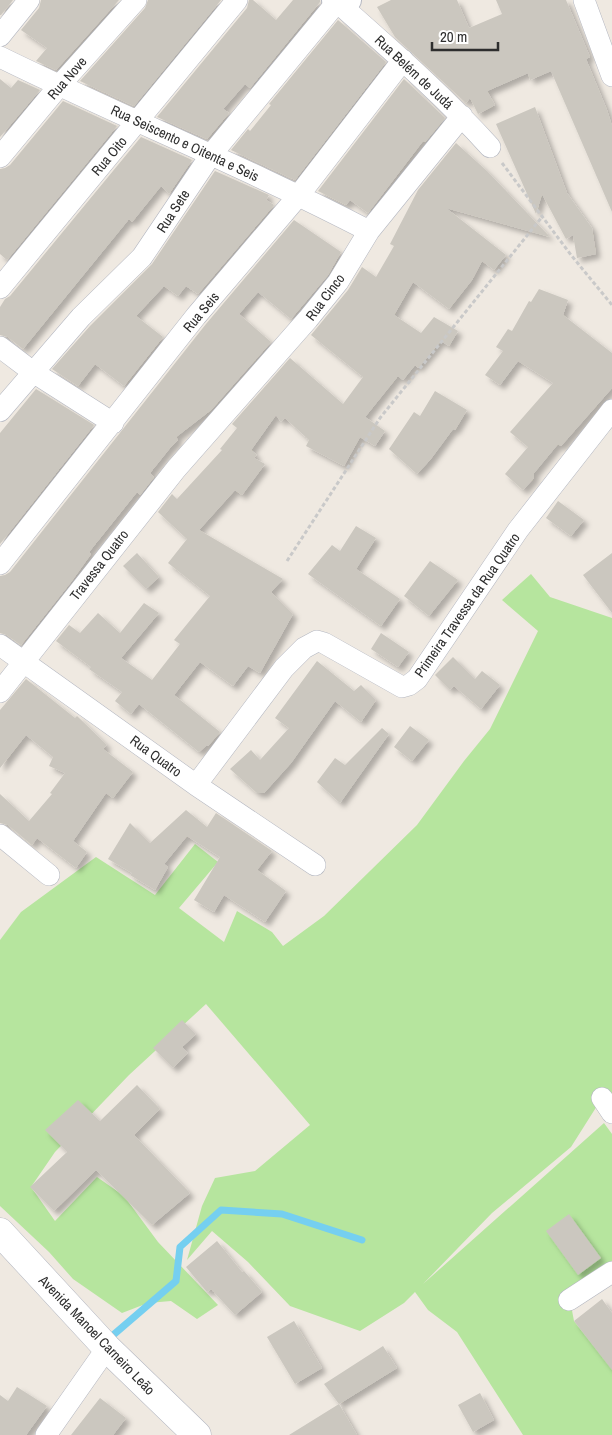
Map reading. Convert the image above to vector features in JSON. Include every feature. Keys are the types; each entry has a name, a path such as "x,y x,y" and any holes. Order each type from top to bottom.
{"main road":[{"name":"Avenida Manoel Carneiro Leão","path":"0,1232 107,1348 197,1435"}],"street":[{"path":"0,36 29,0"},
{"name":"Rua Nove","path":"0,157 59,86 136,0"},
{"name":"Rua Oito","path":"0,288 238,0"},
{"path":"584,0 612,76"},
{"name":"Rua Belém de Judá","path":"340,1 462,116 490,147"},
{"name":"Rua Sete","path":"0,411 81,317 142,257 210,156 340,1"},
{"name":"Rua Seiscento e Oitenta e Seis","path":"0,58 210,156 299,195 369,231"},
{"name":"Rua Seis","path":"0,564 196,316 299,195 403,60"},
{"name":"Rua Cinco","path":"176,469 308,319 338,282 369,231 462,116"},
{"path":"0,347 33,372 112,423"},
{"name":"Primeira Travessa da Rua Quatro","path":"196,785 284,668 304,648 316,641 324,643 402,687 416,679 518,530 612,410"},
{"name":"Travessa Quatro","path":"23,661 176,469"},
{"name":"Rua Quatro","path":"0,645 196,785 315,865"},
{"path":"0,692 23,661"},
{"path":"0,834 49,875"},
{"path":"570,1300 612,1272"},
{"path":"46,1435 107,1348"}],"path":[{"path":"490,147 571,255 612,305"},
{"path":"287,560 380,418 542,217"}],"green space":[{"path":"531,574 550,597 612,618 612,1096 602,1098 571,1147 492,1213 423,1284 604,1123 612,1134 612,1272 570,1300 574,1321 608,1364 612,1363 612,1435 523,1435 457,1332 428,1310 415,1292 404,1303 360,1331 290,1306 248,1262 212,1231 187,1260 202,1206 215,1178 255,1171 310,1125 206,1004 129,1075 55,1152 31,1187 55,1221 97,1177 124,1196 158,1242 218,1305 197,1319 171,1301 148,1303 122,1313 73,1279 49,1252 0,1206 0,940 21,912 96,857 155,895 195,844 218,862 179,908 224,942 237,911 272,932 283,946 324,916 417,825 490,729 538,631 502,600"}],"building":[{"path":"0,0 13,0 1,15 0,15"},
{"path":"41,0 119,0 56,70 36,61 47,48 21,30 39,8"},
{"path":"148,0 221,0 134,106 80,81 145,8"},
{"path":"249,0 253,0 276,20 293,0 320,0 320,2 250,88 245,84 223,109 229,113 207,139 157,117 247,8"},
{"path":"391,0 457,0 469,28 502,14 496,0 566,0 590,57 586,59 612,126 612,212 551,71 530,80 528,73 487,91 495,105 478,114 470,98 466,103 395,37 377,7"},
{"path":"338,20 386,62 295,180 231,150 248,129 250,131 271,105 269,104"},
{"path":"0,79 11,88 18,80 40,90 0,137"},
{"path":"404,79 445,118 425,142 423,141 368,213 350,200 346,205 318,191"},
{"path":"63,101 117,126 7,260 0,254 0,169 10,165"},
{"path":"535,107 567,193 592,228 596,254 577,258 573,235 566,239 542,194 536,214 496,124"},
{"path":"141,137 192,160 169,194 161,186 132,222 129,219 23,349 8,337 0,335 0,307 5,299 10,296"},
{"path":"456,143 487,171 550,237 446,208 506,255 494,270 482,261 472,280 449,309 413,282 394,315 421,333 434,317 458,331 449,346 441,341 418,368 415,365 403,380 398,376 365,417 385,431 375,446 360,437 344,466 306,446 309,440 285,418 281,422 276,415 251,450 257,455 254,458 265,464 242,495 235,490 199,530 283,579 271,592 293,614 260,673 248,666 233,686 200,662 174,695 220,732 208,746 199,752 139,704 131,714 115,701 122,692 89,669 91,667 56,641 69,625 80,633 98,613 120,633 144,603 159,613 121,658 152,680 180,644 174,640 210,596 168,563 187,539 158,512 172,494 177,499 222,450 220,449 237,428 232,424 290,358 343,404 363,377 311,335 348,290 362,267 376,277 394,246 390,244 418,190"},
{"path":"215,171 269,195 266,200 274,205 198,294 186,286 178,296 164,286 136,316 163,337 124,386 95,364 78,386 52,369 90,326 152,264"},
{"path":"294,220 341,252 328,275 291,319 258,292 239,314 271,342 211,410 176,437 178,440 150,473 154,477 140,495 137,492 89,552 91,554 71,582 21,645 7,635 0,633 0,576 10,572 206,324"},
{"path":"539,289 568,300 563,315 612,353 612,388 561,446 558,444 534,473 534,478 523,490 505,474 528,447 510,432 553,383 518,361 500,385 485,375 503,351 496,347 508,329 512,331 529,301 531,302"},
{"path":"36,389 94,425 0,544 0,433"},
{"path":"435,391 467,410 455,430 453,429 417,474 389,449 414,412 420,416"},
{"path":"558,501 584,520 571,536 546,518"},
{"path":"356,526 376,538 356,569 400,599 381,626 308,574 332,545 340,551"},
{"path":"137,553 159,577 146,589 123,566"},
{"path":"612,553 612,613 583,575"},
{"path":"430,561 458,580 429,616 404,596"},
{"path":"381,633 409,652 398,667 371,649"},
{"path":"453,657 475,679 482,671 500,685 481,709 454,686 450,690 435,675"},
{"path":"317,661 354,691 361,685 376,700 361,722 335,701 291,763 264,793 257,793 230,769 251,750 260,760 289,728 275,718"},
{"path":"26,679 75,718 77,716 107,745 103,749 133,772 113,798 106,793 73,841 87,852 76,868 37,838 32,845 8,825 0,823 0,794 29,821 52,794 50,793 65,773 49,766 53,757 26,735 0,768 0,710"},
{"path":"410,726 429,740 412,761 394,747"},
{"path":"382,728 389,734 340,803 317,782 335,758 345,765"},
{"path":"186,810 207,827 216,813 272,851 257,870 286,891 265,922 224,895 214,912 194,900 220,857 187,836 164,864 168,867 155,890 130,875 132,873 108,859 130,823 150,843"},
{"path":"182,1020 196,1034 182,1047 188,1053 173,1068 153,1048"},
{"path":"137,1085 160,1109 134,1135 190,1193 152,1225 96,1170 54,1211 30,1187 67,1152 45,1130 78,1100 100,1121"},
{"path":"569,1214 601,1258 578,1275 546,1231"},
{"path":"217,1241 242,1272 244,1271 262,1292 235,1315 211,1289 207,1292 186,1267"},
{"path":"602,1299 612,1313 612,1370 574,1321"},
{"path":"294,1321 322,1368 295,1384 267,1337"},
{"path":"383,1346 397,1368 339,1404 324,1384"},
{"path":"17,1387 47,1406 26,1435 0,1435 0,1395 8,1401"},
{"path":"480,1393 494,1420 473,1432 458,1405"},
{"path":"100,1398 126,1418 113,1435 71,1435"},
{"path":"339,1404 357,1435 289,1435"}],"waterway":[{"path":"112,1336 176,1281 180,1247 221,1210 282,1214 362,1240"}]}
